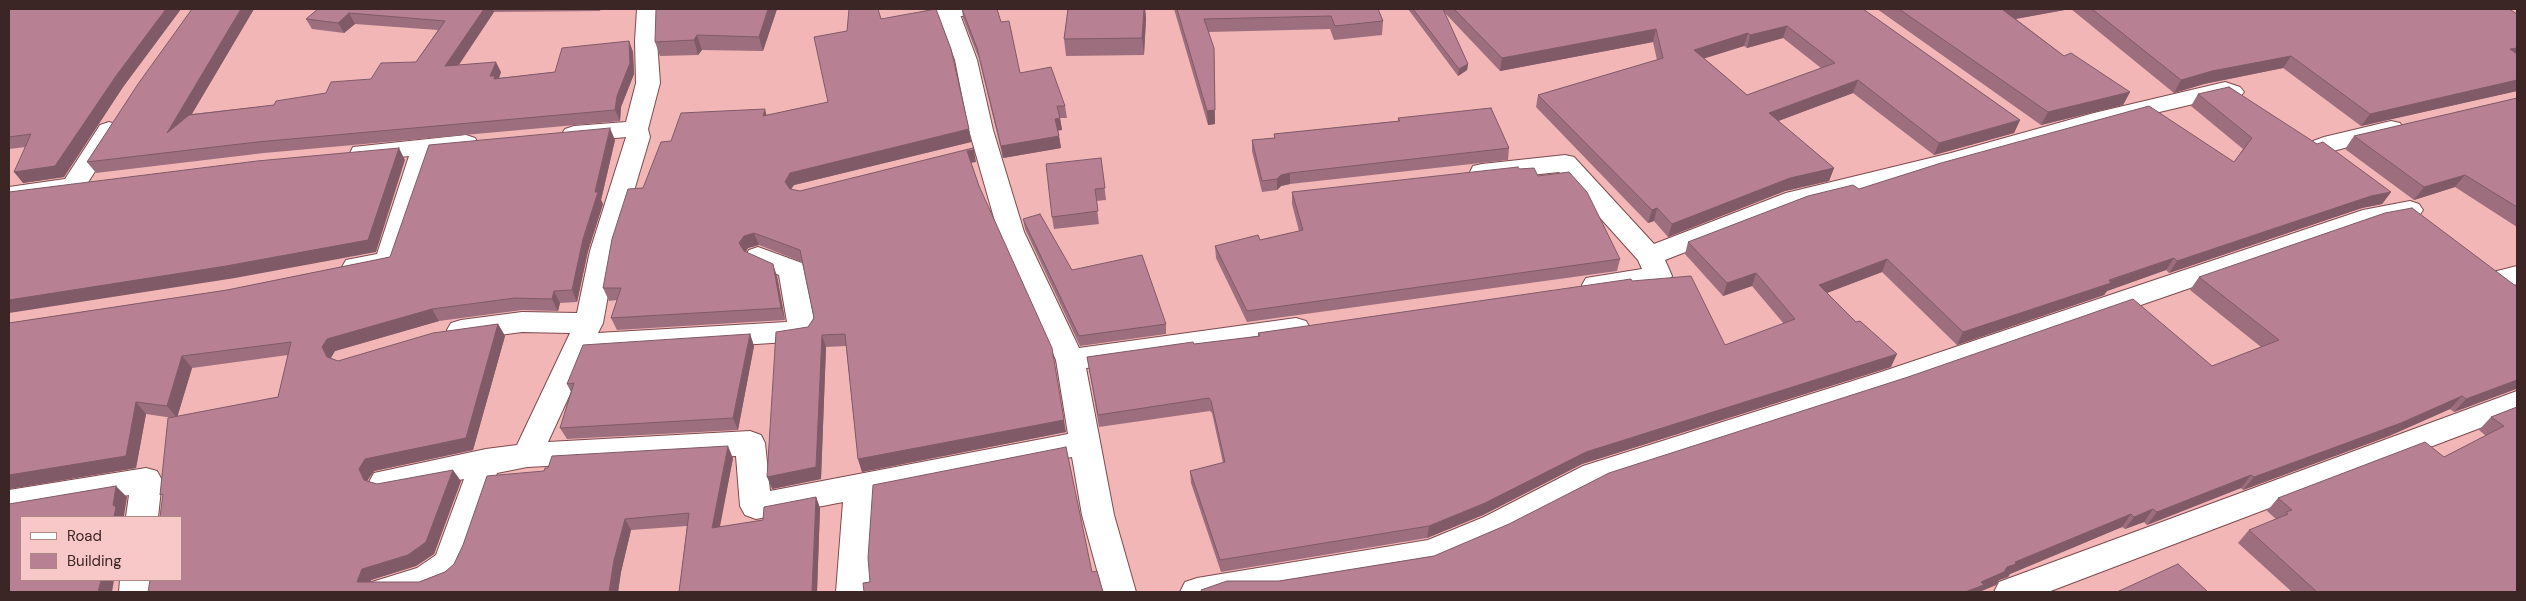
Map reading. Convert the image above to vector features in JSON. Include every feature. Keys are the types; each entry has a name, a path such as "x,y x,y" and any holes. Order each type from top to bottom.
{"main road":[{"path":"527,454 584,334 603,251 638,137 636,128 648,83 646,41 648,9"},
{"path":"977,9 944,9 966,60 976,151 1070,360 1098,515 1120,592"},
{"path":"1650,256 1795,199 1955,160 2094,120 2226,89 2250,103"},
{"path":"73,186 123,109"},
{"path":"2012,119 2037,136"},
{"path":"2346,164 2314,142 2332,142 2410,124"},
{"path":"550,136 636,128"},
{"path":"340,155 492,141"},
{"path":"330,272 388,261 424,147"},
{"path":"1457,175 1565,163 1650,256 1658,276 1570,289"},
{"path":"9,196 102,183"},
{"path":"1197,592 1431,553 1495,526 1594,475 1891,380 2372,216 2417,215 2386,192"},
{"path":"440,333 522,322 584,334 802,330 792,270 758,256"},
{"path":"1070,360 1325,324"},
{"path":"2011,592 2517,402"},
{"path":"385,482 527,454 750,443 756,506 1085,442"},
{"path":"384,592 426,579 440,572 448,565 453,556 486,461"},
{"path":"9,503 146,480 142,516"},
{"path":"852,592 860,486"}],"building":[{"path":"9,9 166,9 116,76 55,166 14,172 31,134 9,137"},
{"path":"192,9 241,9 167,133 189,115 274,105 276,101 326,93 331,82 371,79 381,63 416,62 445,21 349,13 338,23 306,19 318,9 484,9 445,66 496,62 490,76 495,76 494,79 555,72 562,48 629,41 630,63 617,96 615,110 257,142 87,162 138,84"},
{"path":"656,9 768,9 759,37 697,35 694,40 655,42"},
{"path":"849,9 878,9 881,19 936,9 951,49 969,129 790,173 785,182 790,189 800,191 973,148 974,150 967,151 979,186 1052,348 1064,420 858,459 845,334 822,335 816,467 767,477 776,332 808,327 814,318 800,250 754,233 744,236 739,243 744,251 773,264 781,308 611,318 621,288 603,288 612,239 628,189 643,188 661,142 671,141 681,113 765,109 763,116 828,102 814,37 847,31"},
{"path":"962,9 997,9 1001,22 1009,21 1020,73 1051,67 1065,106 1057,106 1060,118 1055,119 1059,136 1001,146 977,48"},
{"path":"1068,9 1144,9 1142,38 1064,39"},
{"path":"1177,9 1378,9 1383,21 1335,26 1331,16 1204,19 1214,48 1215,110 1207,111"},
{"path":"1413,9 1443,9 1468,64 1459,69"},
{"path":"1454,9 1863,9 2020,120 1939,143 1858,80 1769,113 1834,168 1790,178 1672,224 1657,208 1652,210 1538,95 1663,58 1656,29 1502,58","holes":["1787,26 1835,63 1747,95 1694,50 1748,33 1750,35"]},
{"path":"1899,9 2008,9 2003,10 2064,56 2071,53 2130,92 2048,112"},
{"path":"2092,9 2509,9 2517,14 2517,48 2510,49 2517,54 2517,80 2370,114 2291,56 2212,71 2181,80"},
{"path":"2229,87 2317,144 2323,142 2391,192 2371,196 2177,261 2174,258 2109,280 2111,283 1963,332 1887,259 1819,285 1856,322 1860,321 1897,354 1586,452 1485,503 1429,526 1220,560 1190,471 1225,462 1209,398 1098,415 1087,357 1193,342 1194,344 1260,336 1258,333 1631,279 1632,281 1691,276 1725,345 1795,319 1756,273 1727,283 1688,242 1808,196 1853,185 1859,189 1941,163 2149,106 2234,162 2252,138 2198,94"},
{"path":"2517,98 2517,207 2465,175 2424,187 2354,136"},
{"path":"1491,108 1509,148 1290,173 1281,175 1277,179 1262,181 1252,140 1275,138 1274,134 1400,121 1398,118"},
{"path":"610,128 595,192 598,192 583,239 572,290 554,291 552,299 515,298 432,309 327,339 322,347 327,357 338,361 433,333 498,324 466,438 365,459 359,469 364,480 377,484 453,470 426,542 408,555 362,569 357,582 419,582 445,572 454,564 463,545 487,476 544,471 545,468 548,468 552,456 728,446 712,528 763,520 764,507 816,497 812,592 679,592 689,513 625,519 614,560 609,592 148,592 150,581 182,581 182,516 160,516 163,494 160,495 168,418 278,397 291,342 182,356 167,406 136,402 126,456 9,475 9,323 227,290 390,257 429,145"},
{"path":"399,148 368,240 226,266 9,300 9,192 257,161"},
{"path":"1101,158 1105,188 1095,189 1098,211 1052,217 1046,164"},
{"path":"1518,167 1519,169 1534,168 1538,176 1569,172 1587,192 1620,259 1247,311 1215,246 1258,235 1260,240 1303,230 1292,192"},
{"path":"2412,208 2517,287 2517,380 2466,399 2462,396 2401,423 2254,477 2251,475 2157,512 2153,509 2134,517 2131,514 2015,562 2016,564 2007,567 2004,572 1981,582 1984,585 1965,592 1202,592 1201,590 1227,581 1279,581 1434,556 1509,524 1609,473 1908,377 2133,299 2212,366 2279,340 2199,277 2385,213"},
{"path":"1040,214 1072,270 1142,255 1166,324 1079,336 1023,219"},
{"path":"750,334 733,418 560,428 574,383 567,384 583,345"},
{"path":"2517,407 2517,592 2317,592 2249,530 2288,514 2286,512 2292,510 2278,498 2425,442 2444,457 2504,426 2491,417"},
{"path":"1066,447 1092,572 1097,571 1103,592 864,592 863,583 870,582 868,558 873,485"},
{"path":"116,486 113,505 116,507 114,516 20,516 20,581 101,581 98,592 9,592 9,504"},
{"path":"2178,564 2208,592 2117,592"}]}
